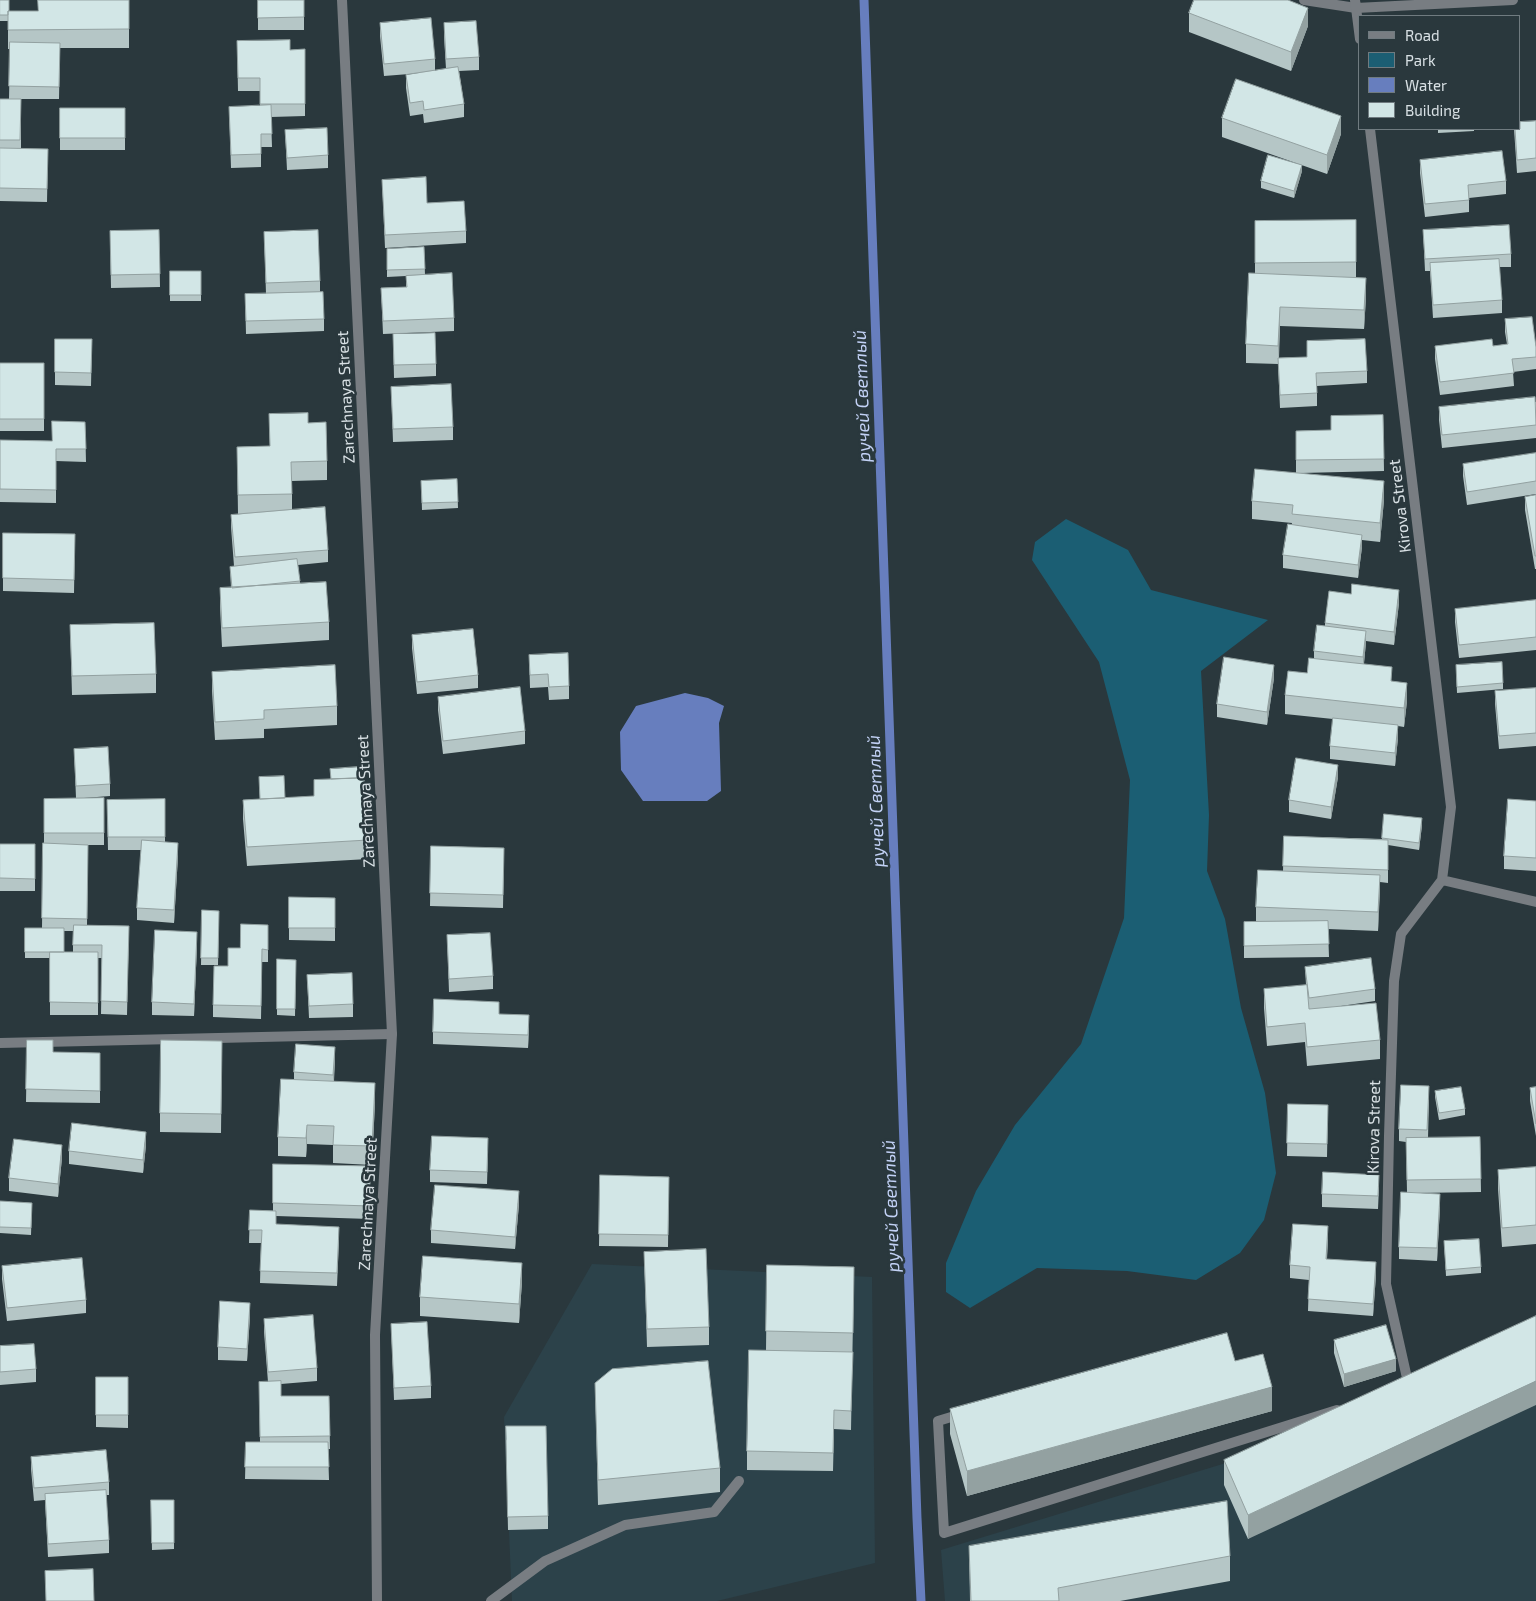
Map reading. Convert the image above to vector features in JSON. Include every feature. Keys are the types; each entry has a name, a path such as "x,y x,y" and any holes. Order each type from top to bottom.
{"street":[{"name":"Zarechnaya Street","path":"342,0 392,1034 375,1335 377,1601"},
{"path":"1304,0 1356,4 1513,0"},
{"path":"1356,4 1358,22"},
{"name":"Kirova Street","path":"1370,130 1451,807 1442,880 1401,934 1394,981 1388,1136 1386,1284 1409,1387"},
{"path":"1442,880 1536,902"},
{"path":"0,1043 392,1034"},
{"path":"974,1410 938,1421 944,1532 1343,1408"},
{"path":"491,1601 545,1561 625,1524 714,1512 739,1480"}],"shaded area":[{"path":"592,1264 872,1277 875,1563 717,1601 512,1601 504,1417"},
{"path":"1536,1356 1536,1601 945,1601 941,1550 1419,1404"}],"green space":[{"path":"1066,519 1128,550 1151,590 1268,620 1201,671 1209,815 1207,871 1225,919 1241,1008 1265,1093 1276,1173 1264,1220 1240,1253 1196,1280 1127,1271 1037,1268 970,1308 946,1292 946,1263 976,1191 1015,1125 1081,1044 1124,918 1130,780 1099,662 1032,560 1035,542"}],"water":[{"path":"685,693 708,698 724,706 719,723 721,791 707,801 643,801 621,770 620,732 636,706"}],"building":[{"path":"0,0 9,0 8,15 0,15"},
{"path":"38,0 129,0 129,29 8,30 8,11 38,11"},
{"path":"258,0 304,0 304,17 258,18"},
{"path":"1194,0 1288,0 1308,8 1291,52 1189,13"},
{"path":"431,18 435,59 384,64 380,23"},
{"path":"476,21 479,57 446,59 444,23"},
{"path":"290,40 290,50 305,49 305,104 260,104 260,78 238,78 237,41"},
{"path":"10,42 60,43 59,87 9,86"},
{"path":"458,67 464,104 424,110 423,101 410,103 406,75"},
{"path":"1236,79 1341,116 1327,155 1222,118"},
{"path":"0,99 21,99 20,140 0,140"},
{"path":"271,105 272,134 261,134 261,154 231,155 229,107"},
{"path":"60,108 125,108 125,138 60,138"},
{"path":"1536,121 1536,158 1517,160 1515,130 1521,130 1521,122"},
{"path":"327,128 328,155 287,158 285,130"},
{"path":"0,148 48,149 47,189 0,188"},
{"path":"1502,151 1506,181 1468,185 1469,200 1425,204 1420,160"},
{"path":"1268,155 1302,165 1294,191 1261,181"},
{"path":"426,177 427,203 464,201 466,231 385,235 382,180"},
{"path":"1356,220 1356,262 1255,263 1255,221"},
{"path":"1509,225 1511,254 1425,259 1423,230"},
{"path":"159,230 160,274 111,275 110,231"},
{"path":"318,230 320,281 266,283 264,232"},
{"path":"424,247 425,269 387,270 387,249"},
{"path":"1499,259 1502,300 1433,305 1430,263"},
{"path":"170,271 201,271 201,295 170,295"},
{"path":"452,273 454,318 383,321 381,288 407,287 406,276"},
{"path":"1249,273 1366,278 1364,310 1280,307 1278,346 1246,344"},
{"path":"323,292 324,319 246,321 245,294"},
{"path":"1532,317 1536,357 1512,359 1514,373 1440,382 1435,346 1492,339 1493,346 1508,344 1505,319"},
{"path":"435,333 436,364 394,365 393,334"},
{"path":"55,339 92,339 91,373 55,372"},
{"path":"1365,339 1367,371 1316,373 1317,393 1280,395 1278,358 1307,357 1307,341"},
{"path":"0,363 44,363 44,419 0,419"},
{"path":"451,384 453,427 393,429 391,387"},
{"path":"1535,397 1536,425 1442,435 1439,407"},
{"path":"308,413 308,423 326,422 327,461 291,462 292,494 238,495 237,447 270,446 269,414"},
{"path":"1383,415 1384,459 1296,460 1296,431 1331,430 1331,416"},
{"path":"52,421 85,422 86,449 56,449 56,490 0,489 0,440 52,441"},
{"path":"1536,453 1536,481 1467,492 1463,464"},
{"path":"1255,469 1384,481 1380,523 1292,514 1293,505 1252,501"},
{"path":"457,479 458,502 422,503 421,481"},
{"path":"1536,495 1536,556 1535,556 1525,497"},
{"path":"325,507 328,550 235,557 231,515"},
{"path":"1288,524 1362,535 1358,565 1283,555"},
{"path":"3,533 75,534 74,580 3,578"},
{"path":"297,559 300,581 232,588 230,567"},
{"path":"326,582 329,622 222,628 220,588"},
{"path":"1352,584 1399,590 1394,632 1325,623 1329,591 1351,594"},
{"path":"1536,600 1536,637 1459,645 1455,609"},
{"path":"154,623 156,674 72,676 70,625"},
{"path":"1317,625 1366,631 1363,657 1314,651"},
{"path":"473,629 478,675 417,682 412,635"},
{"path":"568,653 569,686 549,687 548,674 530,675 529,655"},
{"path":"1224,657 1274,665 1267,712 1217,704"},
{"path":"1309,658 1392,667 1391,681 1407,683 1404,708 1285,695 1288,671 1307,673"},
{"path":"1502,662 1503,683 1457,687 1456,665"},
{"path":"335,665 337,706 264,710 264,719 215,722 212,672"},
{"path":"520,687 525,731 443,741 438,697"},
{"path":"1536,688 1536,733 1499,736 1495,691"},
{"path":"1333,718 1398,725 1395,753 1330,746"},
{"path":"108,747 110,784 76,786 74,749"},
{"path":"1296,758 1338,765 1331,807 1289,800"},
{"path":"358,767 359,778 331,779 330,769"},
{"path":"284,776 285,798 260,799 259,777"},
{"path":"364,778 368,840 247,847 243,800 314,796 314,780"},
{"path":"104,798 104,833 44,833 44,799"},
{"path":"165,799 165,837 108,837 107,800"},
{"path":"1508,799 1536,801 1536,858 1504,856"},
{"path":"1384,814 1422,818 1419,843 1382,838"},
{"path":"1284,836 1388,840 1388,870 1283,866"},
{"path":"142,840 178,843 174,910 137,908"},
{"path":"43,843 88,845 87,919 42,918"},
{"path":"0,844 35,844 35,879 0,878"},
{"path":"431,846 504,848 503,895 430,893"},
{"path":"1258,870 1380,875 1378,912 1256,907"},
{"path":"289,897 335,898 335,928 289,928"},
{"path":"202,910 219,911 218,958 201,958"},
{"path":"1328,921 1329,944 1244,946 1244,922"},
{"path":"241,924 268,925 268,950 262,949 261,1006 213,1005 214,966 228,966 228,948 240,948"},
{"path":"74,925 129,926 127,1002 101,1001 102,945 73,945"},
{"path":"25,928 64,928 64,952 25,952"},
{"path":"155,930 197,932 194,1004 152,1002"},
{"path":"490,933 493,976 449,979 447,935"},
{"path":"50,952 98,952 98,1003 50,1002"},
{"path":"1371,958 1375,989 1309,998 1305,967"},
{"path":"277,959 296,960 295,1009 277,1009"},
{"path":"352,973 353,1004 309,1006 307,975"},
{"path":"1307,985 1309,1009 1376,1003 1380,1040 1307,1047 1305,1023 1267,1027 1264,989"},
{"path":"434,999 499,1002 499,1014 529,1015 528,1035 433,1032"},
{"path":"27,1040 53,1040 53,1052 100,1053 100,1091 26,1089"},
{"path":"161,1040 222,1041 221,1114 160,1113"},
{"path":"296,1044 335,1047 333,1075 294,1072"},
{"path":"281,1079 375,1083 372,1146 333,1145 334,1126 307,1125 306,1138 278,1137"},
{"path":"1401,1085 1429,1086 1427,1130 1399,1129"},
{"path":"1461,1087 1465,1109 1439,1113 1435,1091"},
{"path":"1536,1087 1536,1124 1530,1088"},
{"path":"1288,1104 1328,1105 1327,1144 1287,1143"},
{"path":"72,1123 146,1132 143,1160 69,1151"},
{"path":"432,1136 488,1138 487,1172 430,1170"},
{"path":"1480,1137 1481,1179 1407,1180 1406,1138"},
{"path":"14,1139 62,1145 58,1184 9,1178"},
{"path":"273,1164 370,1166 370,1206 273,1203"},
{"path":"1536,1167 1536,1225 1502,1228 1498,1170"},
{"path":"1323,1172 1379,1175 1378,1196 1322,1194"},
{"path":"600,1175 669,1177 668,1235 599,1234"},
{"path":"435,1185 519,1191 515,1237 431,1230"},
{"path":"1401,1192 1440,1194 1437,1248 1399,1247"},
{"path":"0,1201 32,1203 31,1228 0,1227"},
{"path":"250,1210 276,1211 276,1224 339,1227 337,1273 260,1271 262,1230 249,1230"},
{"path":"1293,1224 1328,1226 1326,1259 1376,1262 1373,1304 1308,1299 1310,1267 1290,1265"},
{"path":"1479,1239 1481,1267 1446,1270 1444,1241"},
{"path":"706,1249 709,1327 647,1329 644,1252"},
{"path":"423,1256 522,1263 519,1304 420,1297"},
{"path":"82,1258 86,1300 7,1308 2,1266"},
{"path":"767,1265 854,1267 853,1333 766,1331"},
{"path":"220,1301 250,1303 247,1349 218,1347"},
{"path":"313,1315 317,1368 268,1372 264,1319"},
{"path":"1536,1316 1536,1381 1248,1515 1224,1460"},
{"path":"427,1322 431,1386 394,1388 391,1324"},
{"path":"1386,1325 1396,1359 1344,1374 1334,1340"},
{"path":"1227,1333 1235,1361 1263,1354 1272,1387 967,1471 950,1409"},
{"path":"34,1344 36,1369 0,1372 0,1346"},
{"path":"749,1350 853,1352 851,1411 834,1410 833,1453 747,1451"},
{"path":"708,1361 720,1468 598,1480 595,1383 612,1369"},
{"path":"96,1377 128,1377 128,1415 96,1415"},
{"path":"281,1381 281,1396 329,1396 330,1436 260,1437 259,1382"},
{"path":"506,1426 546,1426 548,1516 508,1517"},
{"path":"246,1442 328,1442 329,1467 245,1467"},
{"path":"106,1450 109,1482 34,1488 31,1457"},
{"path":"106,1490 109,1540 48,1544 45,1494"},
{"path":"151,1500 174,1500 174,1543 152,1543"},
{"path":"1227,1501 1230,1556 1058,1588 1059,1601 971,1601 969,1546"},
{"path":"93,1569 94,1601 46,1601 45,1571"}],"waterway":[{"name":"ручей Светлый","path":"864,0 921,1601"}]}
